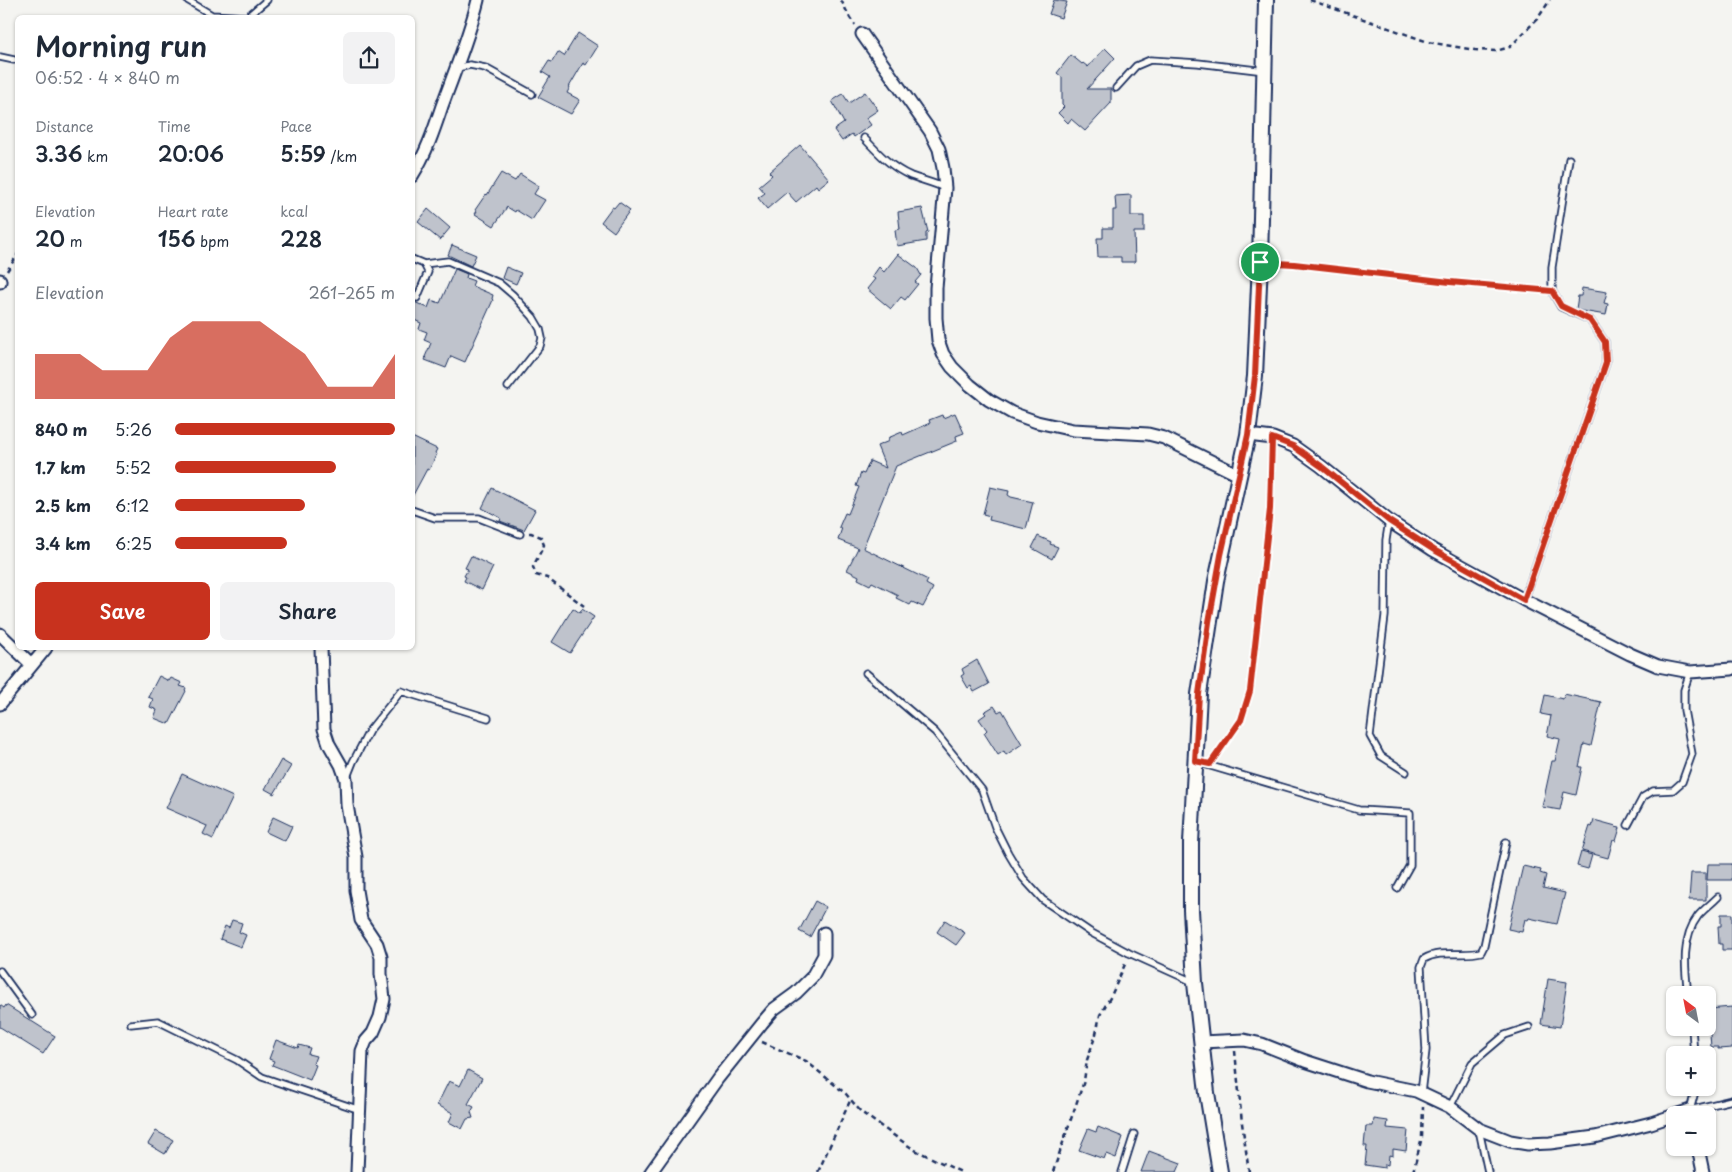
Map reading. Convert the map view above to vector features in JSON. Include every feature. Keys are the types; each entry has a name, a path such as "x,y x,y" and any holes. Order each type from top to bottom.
{"street":[{"path":"415,172 433,136 473,22 478,0"},
{"path":"1220,1172 1206,1093 1195,982 1191,883 1195,761 1199,694 1209,622 1221,555 1248,435 1255,376 1260,262 1266,0"},
{"path":"862,34 930,131 939,149 945,188 936,288 938,340 943,354 952,367 989,400 1012,413 1037,422 1072,430 1148,434 1164,438 1239,475"},
{"path":"1248,435 1272,438 1293,446 1389,521 1434,550 1524,600 1637,657 1658,666 1690,672 1732,669"},
{"path":"0,634 15,649"},
{"path":"17,650 32,665"},
{"path":"0,704 44,650"},
{"path":"321,650 324,729 346,779 356,857 356,890 361,920 376,944 381,957 384,999 380,1017 362,1051 357,1172"},
{"path":"651,1172 718,1078 753,1035 774,1010 796,994 812,977 824,955 824,933"},
{"path":"1201,1042 1244,1040 1262,1044 1367,1081 1418,1092 1450,1108 1479,1129 1510,1142 1528,1144 1550,1143 1595,1137 1666,1118"},
{"path":"1700,1156 1703,1172"}],"lane":[{"path":"186,0 212,15"},
{"path":"249,15 267,0"},
{"path":"0,56 14,60"},
{"path":"1116,88 1136,66 1150,60 1198,63 1265,71"},
{"path":"457,68 470,65 485,68 532,94"},
{"path":"864,138 895,168 945,188"},
{"path":"1524,600 1606,363 1605,342 1590,320 1561,306 1552,291 1552,267 1570,159"},
{"path":"415,260 424,264 448,261 499,283 533,317 540,329 542,338 540,346 508,387"},
{"path":"417,298 428,272 424,264"},
{"path":"415,511 435,518 479,518 520,534"},
{"path":"1389,521 1386,540 1385,616 1370,736 1381,756 1406,772"},
{"path":"1628,825 1643,797 1653,790 1672,790 1682,782 1692,754 1684,710 1684,690 1690,672"},
{"path":"866,673 936,732 982,790 995,827 1008,853 1023,878 1043,900 1090,932 1129,953 1195,982"},
{"path":"346,779 369,731 401,691 488,718"},
{"path":"1195,761 1359,810 1410,814 1410,865 1397,888"},
{"path":"1418,1092 1426,1050 1421,968 1424,959 1433,954 1471,955 1481,952 1484,946 1506,842"},
{"path":"1687,986 1686,946 1691,928 1698,916 1718,897"},
{"path":"0,971 32,1015"},
{"path":"131,1024 158,1021 237,1060 262,1077 360,1110"},
{"path":"1450,1108 1472,1063 1505,1035 1529,1027"},
{"path":"1711,1106 1732,1100"},
{"path":"1479,1129 1488,1172"},
{"path":"1122,1172 1134,1134"}],"path":[{"path":"842,0 850,18 862,34"},
{"path":"1310,0 1428,42 1475,50 1496,50 1510,47 1538,18 1550,0"},
{"path":"0,281 15,258"},
{"path":"1260,262 1552,291"},
{"path":"1210,764 1241,720 1250,691 1270,509 1272,438"},
{"path":"520,534 531,532 541,537 544,545 533,566 536,575 547,578 584,606"},
{"path":"1053,1172 1084,1081 1087,1060 1100,1015 1111,996 1129,953"},
{"path":"753,1035 768,1046 806,1061 846,1094 861,1112 913,1149 961,1172"},
{"path":"1234,1040 1248,1172"},
{"path":"1413,1172 1422,1137 1423,1107 1418,1092"},
{"path":"818,1172 850,1101"}],"building":[{"path":"1054,0 1067,2 1061,18 1049,14"},
{"path":"578,33 598,46 586,65 583,63 569,87 567,93 580,100 571,114 538,97 550,77 542,72 549,61 552,62 558,52 564,56"},
{"path":"1105,48 1115,58 1087,89 1111,89 1111,103 1085,131 1071,119 1068,123 1058,113 1064,107 1062,105 1062,77 1057,73 1071,55 1088,67"},
{"path":"865,92 878,110 866,118 871,125 854,137 852,134 842,141 834,130 844,123 832,101 843,94 849,103"},
{"path":"800,145 829,179 818,188 816,185 796,202 787,192 767,209 758,198 765,193 759,186 772,175 769,172"},
{"path":"501,173 515,181 520,174 539,186 534,194 545,200 532,220 507,207 494,226 475,214 477,211 475,210"},
{"path":"1131,195 1131,216 1144,216 1144,232 1134,232 1135,262 1121,262 1121,257 1098,257 1097,238 1103,238 1103,228 1113,228 1113,210 1116,210 1115,196"},
{"path":"619,202 630,210 614,232 601,222 612,207 614,208"},
{"path":"922,208 928,232 926,233 926,241 897,246 895,230 900,229 898,212"},
{"path":"428,209 450,228 440,240 418,222"},
{"path":"452,245 476,255 471,266 448,255"},
{"path":"898,254 917,268 921,275 915,282 918,284 905,300 901,297 891,309 867,289 875,279 872,277 879,267 884,272"},
{"path":"506,267 521,273 516,284 502,278"},
{"path":"455,269 467,274 466,278 474,281 472,286 493,295 493,300 465,362 451,356 446,368 425,360 431,343 424,340 427,332 419,329 421,323 415,320 415,302 428,308 431,300 440,303"},
{"path":"1582,288 1607,292 1604,303 1608,304 1606,315 1576,309 1578,296 1581,296"},
{"path":"955,413 964,433 956,436 957,441 896,466 863,548 928,580 926,584 933,588 923,607 912,602 910,605 896,598 898,595 872,582 870,585 858,579 859,576 847,570 858,548 838,540 842,528 839,527 845,513 848,514 859,487 856,486 861,473 864,474 870,461 886,468 877,446 889,441 888,438 902,432 903,435 930,423 929,420 942,415 943,418"},
{"path":"415,438 437,449 435,453 437,454 429,470 427,469 415,491"},
{"path":"990,487 1009,491 1008,495 1011,497 1033,502 1026,529 989,520 990,516 983,514"},
{"path":"492,488 535,510 524,530 500,521 501,518 482,508"},
{"path":"1038,536 1058,547 1052,559 1032,548"},
{"path":"471,556 493,567 482,590 464,581 466,577 464,576 468,569 465,568"},
{"path":"573,608 580,613 582,609 594,617 570,653 552,642"},
{"path":"977,660 989,684 974,692 971,686 968,688 961,676 964,674 962,669"},
{"path":"159,676 169,681 171,678 182,683 180,686 186,688 169,724 154,718 157,710 150,707 153,699 148,697"},
{"path":"1564,694 1601,702 1591,746 1584,744 1579,767 1582,767 1576,795 1564,792 1560,810 1542,807 1552,761 1555,761 1560,739 1547,736 1551,716 1541,714 1545,695 1563,699"},
{"path":"994,706 998,712 1002,710 1022,744 1006,755 1004,751 998,755 984,733 987,730 979,719 986,714 984,712"},
{"path":"281,760 291,766 274,794 265,789"},
{"path":"182,774 233,797 213,839 203,834 207,826 166,808"},
{"path":"273,817 292,826 285,841 266,832"},
{"path":"1594,820 1620,828 1616,841 1613,840 1608,858 1582,851 1590,826 1592,827"},
{"path":"1581,852 1592,855 1588,869 1577,866"},
{"path":"1708,864 1732,864 1732,880 1707,880"},
{"path":"1523,866 1541,870 1540,873 1546,875 1543,888 1565,893 1557,924 1529,918 1528,920 1525,919 1522,932 1508,929"},
{"path":"1691,873 1706,873 1706,900 1689,900"},
{"path":"815,901 826,907 810,937 799,931"},
{"path":"1721,914 1732,914 1732,950 1722,950 1722,944 1719,944 1718,926 1721,926"},
{"path":"232,920 242,923 239,932 246,935 241,947 220,939 225,926 229,928"},
{"path":"945,920 965,933 956,945 937,932"},
{"path":"1548,979 1567,982 1560,1027 1541,1024"},
{"path":"0,1005 4,1008 6,1005 55,1036 43,1054 0,1027"},
{"path":"1732,1007 1732,1048 1718,1049 1716,1046 1711,1046 1710,1036 1716,1036 1716,1008"},
{"path":"276,1040 298,1048 299,1045 310,1048 308,1054 316,1056 313,1064 316,1065 310,1080 272,1065 274,1061 269,1059"},
{"path":"468,1070 482,1078 468,1104 474,1107 471,1112 473,1118 467,1119 462,1129 449,1122 453,1113 437,1105 449,1081 460,1086"},
{"path":"1374,1119 1388,1121 1387,1128 1408,1130 1406,1151 1393,1149 1393,1156 1389,1155 1388,1165 1385,1164 1385,1168 1365,1165 1367,1146 1364,1146 1366,1126 1373,1126"},
{"path":"1098,1127 1123,1137 1116,1158 1106,1154 1104,1159 1079,1150 1088,1129 1096,1132"},
{"path":"156,1131 173,1140 165,1154 148,1144"},
{"path":"1149,1151 1181,1163 1177,1172 1141,1172"}],"route":[{"path":"1260,262 1552,291 1561,306 1590,320 1605,342 1606,363 1524,600 1434,550 1389,521 1293,446 1272,438 1270,509 1256,651 1250,691 1241,720 1210,764 1195,761 1199,694 1216,581 1248,435 1255,376 1260,262"}]}
